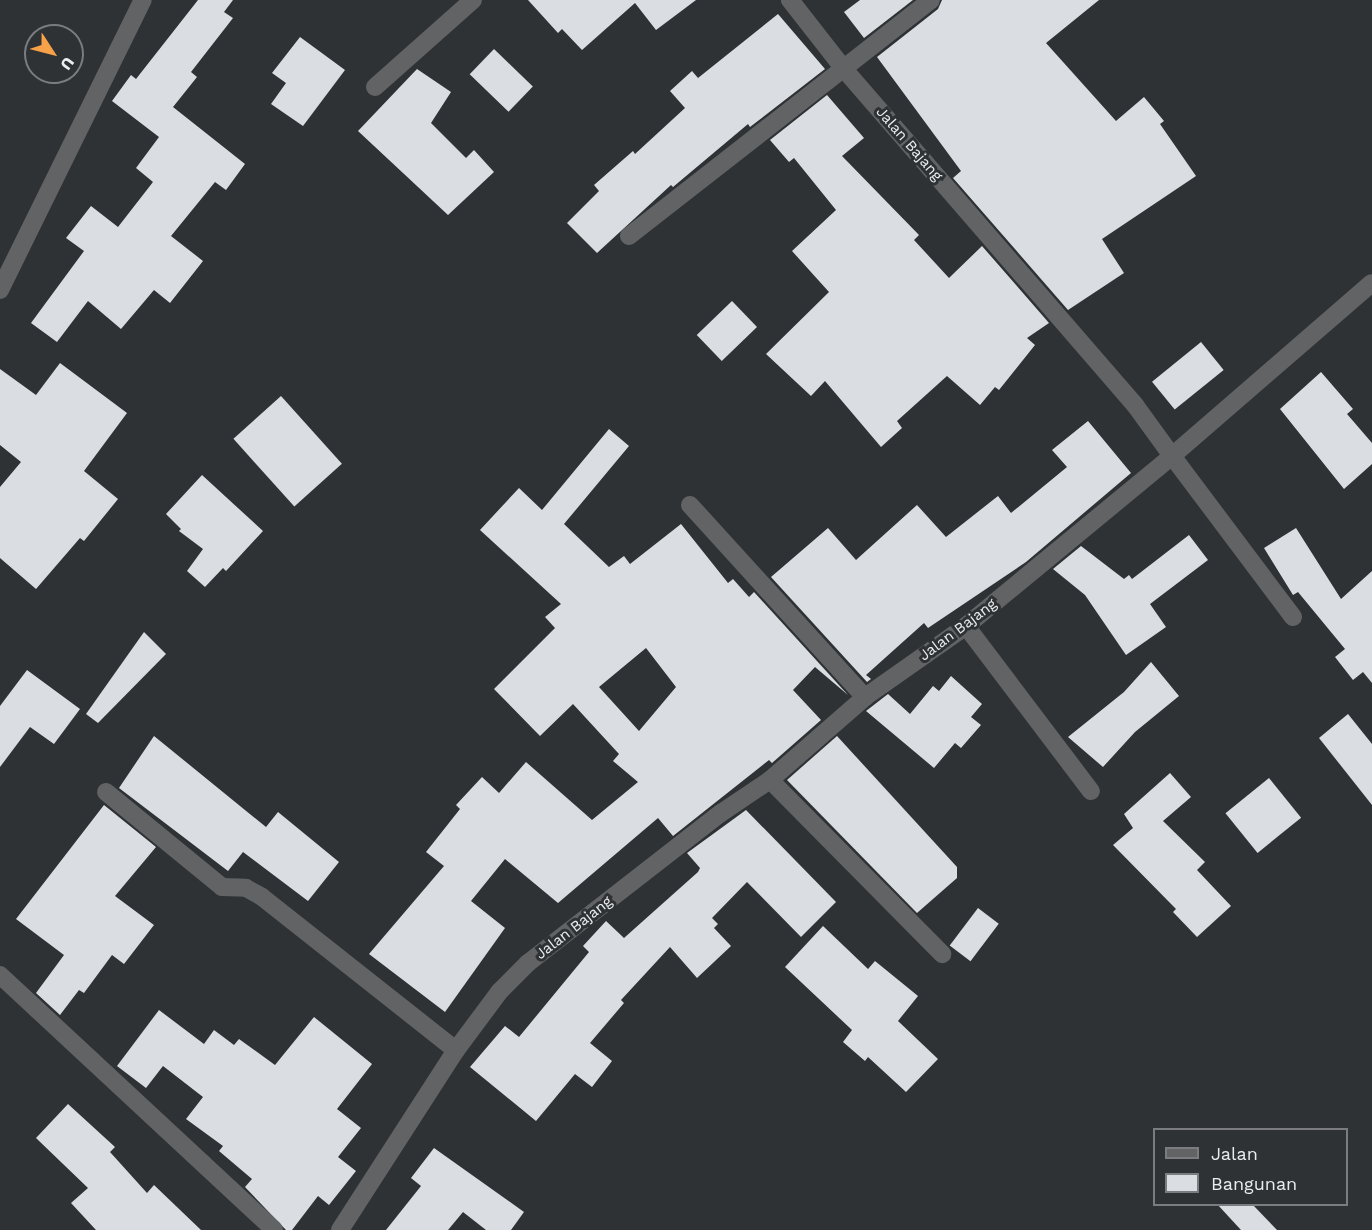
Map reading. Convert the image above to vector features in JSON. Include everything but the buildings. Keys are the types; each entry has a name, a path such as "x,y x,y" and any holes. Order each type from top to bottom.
{"street":[{"path":"0,290 143,0"},
{"path":"375,87 473,0"},
{"name":"Jalan Bajang","path":"340,1230 456,1050 500,991 528,963 721,813 770,780 865,697 966,626 1172,456 1135,405 844,69 790,0"},
{"path":"629,236 931,0"},
{"path":"1293,617 1172,456 1372,283"},
{"path":"690,505 865,697"},
{"path":"966,626 1091,791"},
{"path":"770,780 942,954"},
{"path":"106,792 222,887 246,888 262,897 456,1050"},
{"path":"0,975 274,1230"}]}
